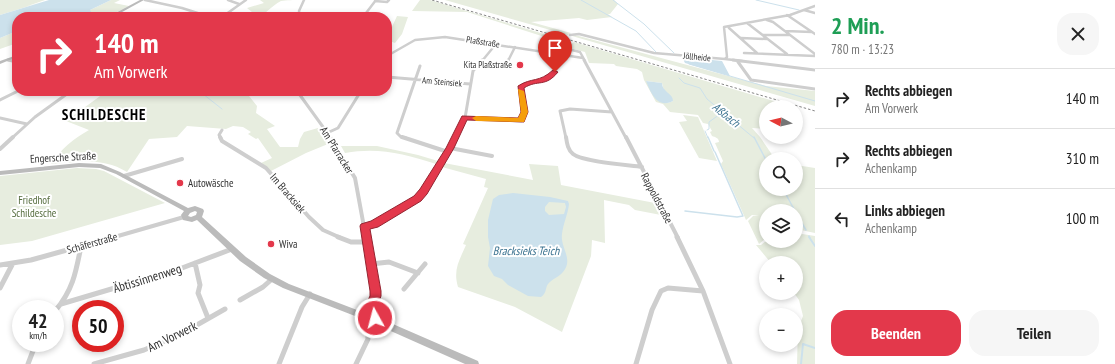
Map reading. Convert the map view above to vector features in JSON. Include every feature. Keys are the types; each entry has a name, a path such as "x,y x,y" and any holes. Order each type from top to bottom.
{"main road":[{"path":"119,12 142,0"},
{"path":"0,62 12,58"},
{"name":"Engersche Straße","path":"0,173 91,165 106,167 124,176 186,214 195,208 200,210 201,212 198,218"},
{"path":"186,214 189,220 198,218 232,250 272,279 359,314"},
{"path":"370,322 375,312 370,309 363,309 359,314 359,320 370,322 475,364"}],"street":[{"path":"145,0 194,12"},
{"path":"228,0 239,4"},
{"path":"229,12 246,0"},
{"path":"299,12 304,0"},
{"path":"367,12 375,1 388,2 390,0"},
{"name":"Jöllheide","path":"570,36 579,34 654,53 725,59 727,58 724,27 746,22 766,20 815,6"},
{"path":"804,10 815,13"},
{"path":"787,15 814,33"},
{"path":"766,20 778,30 814,33"},
{"path":"746,22 763,34 787,55"},
{"path":"729,28 757,53"},
{"path":"784,31 815,55"},
{"path":"763,34 790,35"},
{"name":"Plaßstraße","path":"392,53 411,42 433,37 454,38 583,58"},
{"path":"740,38 768,39"},
{"path":"465,118 521,121 524,112 520,87 526,84 547,80 552,76 563,55 565,40"},
{"path":"365,226 374,224 417,198 423,192 449,150 465,118 473,71 496,44"},
{"path":"507,62 516,47"},
{"path":"564,48 579,51 583,58"},
{"path":"744,53 815,55"},
{"name":"Rappoldstraße","path":"583,58 666,213 703,291 730,364"},
{"path":"725,59 738,62 815,70"},
{"path":"8,60 12,61"},
{"path":"738,62 751,80 815,89"},
{"name":"Am Steinsiek","path":"415,79 420,66"},
{"name":"Am Steinsiek","path":"392,77 470,84"},
{"path":"415,79 397,133 401,137 449,150 491,156 491,151"},
{"path":"0,100 12,94"},
{"path":"0,149 27,124 64,96"},
{"name":"Am Pfarracker","path":"301,96 327,133 355,178 376,291 370,309"},
{"path":"327,133 338,128 358,96"},
{"path":"612,112 570,109 560,111 568,148 574,155 585,159 642,167"},
{"path":"0,118 27,124"},
{"name":"Im Bracksiek","path":"222,130 219,135 222,141 266,168 276,182 313,222 323,230 351,242 367,242"},
{"path":"2,141 8,141"},
{"path":"124,176 182,159"},
{"name":"Schäferstraße","path":"0,265 31,260 186,214"},
{"path":"64,300 76,278 81,246"},
{"name":"Äbtissinnenweg","path":"64,303 232,250"},
{"path":"371,264 389,262 418,273"},
{"path":"0,288 13,263"},
{"path":"195,263 200,286 198,293 208,318"},
{"path":"404,289 425,264"},
{"path":"240,300 263,287 272,279"},
{"path":"636,364 652,310 661,291 668,288 703,291"},
{"path":"279,364 302,307 310,294"},
{"name":"Am Vorwerk","path":"94,364 144,350 180,334 225,309"},
{"path":"356,364 368,339 370,322"},
{"path":"28,364 33,352"}],"green space":[{"path":"0,0 45,0 25,7 49,0 0,15"},
{"path":"111,0 120,0 114,3 129,6 117,12 84,12"},
{"path":"260,0 288,0 281,1 265,12 252,12 247,8 264,3"},
{"path":"420,0 430,0 561,39 561,46 555,45 554,40 461,10 467,12 412,11"},
{"path":"445,0 614,0 618,4 610,14 608,14 612,17 587,20 579,18 531,22 571,33 568,35"},
{"path":"397,16 408,17 402,34 395,43 392,42 392,27"},
{"path":"12,33 12,45 0,49 0,38"},
{"path":"575,35 766,86 815,91 815,106 803,103 803,100 794,100 572,36"},
{"path":"574,42 770,100 759,100 759,128 752,128 759,136 759,144 765,144 770,152 759,152 759,196 803,196 803,166 815,168 815,233 803,230 803,204 759,204 759,216 752,215 746,220 721,164 723,161 715,143 719,141 717,138 712,136 710,132 712,131 708,124 703,123 698,115 670,112 663,104 656,102 644,80 642,72 637,69 616,66 614,64 589,63 585,52 566,47 566,44 570,45","holes":["646,81 662,83 664,91 673,101 668,103"]},
{"name":"Friedhof Schildesche","path":"100,96 249,96 257,106 256,113 275,126 267,129 280,147 298,147 304,132 318,128 328,144 306,153 271,171 261,163 272,158 258,138 256,139 248,134 251,132 243,127 233,126 226,129 187,126 177,137 149,139 127,172 118,167 99,162 51,164 68,145 89,130 66,121"},
{"path":"683,115 698,117 717,161 699,158 679,122 687,121"},
{"path":"341,146 377,146 438,161 436,164 413,157 380,151 357,151 345,153"},
{"path":"444,163 533,180 529,164 558,166 561,185 655,203 661,215 635,210 629,205 604,200 605,243 592,240 591,256 562,332 515,307 458,287 456,270 466,245 463,244 488,188 484,187 486,179 442,167"},
{"name":"Friedhof Schildesche","path":"77,168 104,171 165,203 32,241 0,245 0,176"},
{"path":"753,216 759,216 759,244 748,221"},
{"path":"803,234 815,236 815,364 797,364 797,352 803,352 803,308 801,308 799,300 803,300 803,256 765,256 756,245 759,245 759,248 803,248"}],"water":[{"path":"49,0 111,0 90,10 91,12 12,12 12,33 0,38 0,15"},
{"path":"682,57 722,61 730,76 685,63"},
{"path":"646,81 662,83 662,86 673,98 673,101 663,103 659,101 653,95"},
{"name":"Bracksieks Teich","path":"513,193 550,197 568,201 569,204 562,234 567,258 566,267 561,274 548,284 544,294 541,297 528,296 508,285 502,279 494,276 488,266 490,248 488,237 488,220 493,199 499,195","holes":["549,202 565,203 566,207 564,214 549,215 545,211 545,207"]}],"waterway":[{"path":"581,0 636,31 656,52"},
{"name":"Aßbach","path":"613,0 644,24 674,53"},
{"path":"756,0 799,10"},
{"path":"689,64 815,101"},
{"name":"Aßbach","path":"679,78 684,83 700,88 707,99 723,112"},
{"path":"206,96 222,109"},
{"path":"707,130 709,129 709,122 723,112"},
{"name":"Aßbach","path":"723,112 754,138"},
{"path":"705,131 708,138"},
{"path":"708,137 714,151"},
{"name":"Aßbach","path":"754,137 762,152"},
{"path":"685,211 737,217 743,216 715,152"},
{"name":"Aßbach","path":"787,196 791,204"},
{"name":"Aßbach","path":"803,225 806,230"},
{"name":"Aßbach","path":"809,237 815,246"},
{"name":"Aßbach","path":"801,364 803,344 815,348"}],"railway":[{"path":"432,0 815,111"}],"slow traffic":[{"path":"476,118 521,121 524,112 521,91"}],"place":[{"name":"Kita Plaßstraße","path":"520,65"},
{"name":"Autowäsche","path":"180,183"},
{"name":"Wiva","path":"271,244"}],"district":[{"name":"SCHILDESCHE","path":"104,115"}],"route":[{"path":"375,318 375,312 370,309 374,301 376,291 365,226 370,226 411,203 423,192 450,148 465,118 521,121 524,112 520,87 526,84 547,80 555,72"}]}
